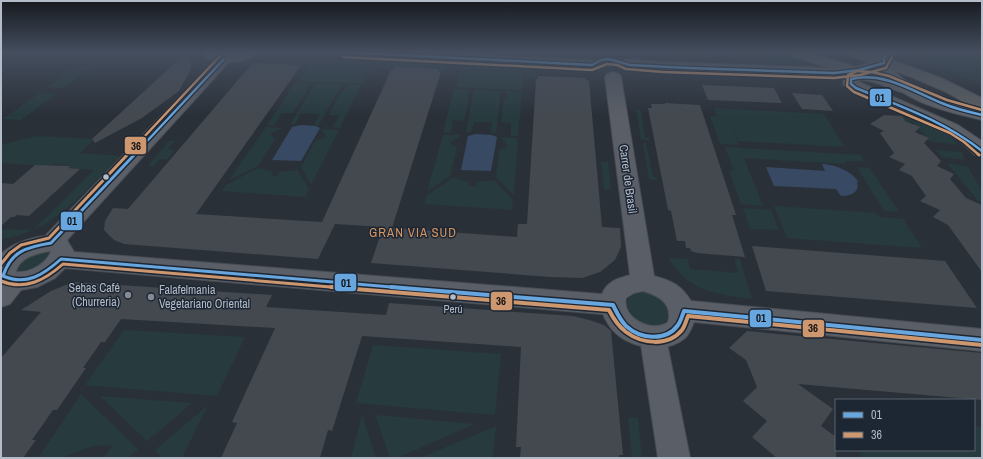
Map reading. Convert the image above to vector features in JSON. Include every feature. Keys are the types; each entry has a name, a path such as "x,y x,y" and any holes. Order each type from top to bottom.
{"highway":[{"path":"915,73 978,111"},
{"path":"934,73 982,94"}],"main road":[{"path":"910,89 962,116 982,131"},
{"path":"928,98 978,111"}],"street":[{"path":"8,289 41,275 53,268 56,251 201,73"},
{"name":"Carrer de Brasil","path":"620,73 644,282"},
{"path":"794,73 821,80 867,97 909,110"},
{"path":"860,73 851,79 851,84 856,88 952,129 967,138 982,151"},
{"path":"889,73 910,89"},
{"path":"8,289 9,280 3,276 6,256 36,245 56,251 613,305"},
{"path":"644,282 653,283 666,289 678,300 684,311 684,319 679,328 669,335 653,338 644,336 627,328 616,315 613,305 615,295 620,289 633,283 644,282"},
{"path":"684,311 982,340"},
{"path":"653,338 674,458"}],"green space":[{"path":"67,73 83,73 63,88 48,87"},
{"path":"303,73 368,73 362,84 298,81"},
{"path":"459,73 524,73 522,90 456,87"},
{"path":"527,73 535,73 535,78 527,78"},
{"path":"955,73 982,73 982,85"},
{"path":"296,82 312,83 305,88 307,91 293,113 282,113 274,125 267,125"},
{"path":"316,83 342,84 319,125 314,125 320,114 301,113 295,124 290,124"},
{"path":"345,84 361,85 340,128 333,127 339,115 328,115 341,92 347,88"},
{"path":"454,89 471,90 467,93 469,98 464,121 453,120 451,133 443,132"},
{"path":"474,90 501,91 496,133 491,133 492,122 474,122 471,132 466,132"},
{"path":"505,91 522,92 518,136 511,136 511,123 501,122 504,99 507,98"},
{"path":"39,93 56,94 21,120 3,119"},
{"path":"714,108 824,114 845,147 738,141 729,118 739,145 720,144 710,116 717,116"},
{"path":"636,109 641,110 645,137 649,138 650,140 641,140"},
{"path":"898,115 947,134 958,145 929,141 913,122 902,121"},
{"path":"266,127 282,128 270,134 275,139 258,166 229,180"},
{"path":"321,129 339,130 311,185 301,167 315,141 326,137"},
{"path":"443,135 461,135 450,143 457,148 450,176 427,191"},
{"path":"37,136 95,139 80,153 120,156 81,196 67,208 52,219 34,229 94,170 68,168 70,166 58,164 46,166 1,163 1,145"},
{"path":"500,137 518,138 514,195 496,177 499,150 508,146"},
{"path":"169,141 175,141 168,149 175,151 167,159 159,160 154,166 148,166"},
{"path":"643,143 646,143 653,177 657,177 657,180 649,179"},
{"path":"725,147 861,155 865,162 845,161 846,164 744,158 763,206 741,204 729,171 734,171"},
{"path":"936,150 962,152 965,160 942,157"},
{"path":"601,162 608,162 611,189 604,189"},
{"path":"947,163 968,167 982,191 982,202 979,202"},
{"path":"857,167 870,168 899,212 884,211"},
{"path":"258,168 273,172 271,175 277,176 279,172 297,170 309,189 305,197 222,191 226,185"},
{"path":"453,178 469,182 469,186 476,187 477,182 494,180 513,200 512,210 424,204 427,195"},
{"path":"774,206 876,213 879,217 903,219 922,248 787,238"},
{"path":"743,208 771,210 779,230 750,229"},
{"path":"1,229 32,230 19,235 1,239"},
{"path":"53,249 49,265 14,275 16,259"},
{"path":"668,258 688,259 690,269 738,273 734,259 740,259 752,299 715,293 694,285 676,269"},
{"path":"638,292 650,292 660,296 666,304 670,316 662,324 653,326 644,324 635,320 629,313 627,306 629,298"},
{"path":"124,330 245,337 217,396 85,385"},
{"path":"373,345 501,354 495,415 356,403"},
{"path":"81,394 138,449 128,458 104,458 112,446 104,445 90,447 57,458 38,458"},
{"path":"100,396 192,403 147,441"},
{"path":"208,405 182,458 163,458 155,450"},
{"path":"362,415 376,458 351,458"},
{"path":"375,415 475,424 397,458 390,458"},
{"path":"628,417 638,418 642,458 632,458"},
{"path":"496,426 493,458 420,458"},
{"path":"975,427 982,427 982,458 862,458 859,451 975,451"}],"water":[{"path":"301,125 316,126 320,128 301,161 272,160 292,127"},
{"path":"476,134 492,135 497,137 491,171 461,170 468,136"},
{"path":"822,164 837,167 851,174 859,182 857,181 858,185 856,191 848,195 841,196 836,189 774,186 766,167 825,171"}],"building":[{"path":"164,73 189,73 179,91 142,118 95,143 92,139"},
{"path":"244,73 295,73 196,214 322,222 389,73 441,73 392,228 517,237 518,224 527,224 536,79 538,79 538,76 586,78 586,80 589,81 602,227 620,228 621,247 615,260 600,272 582,278 550,277 371,263 383,227 335,224 318,259 124,244 114,240 104,230 105,221 113,208 128,209"},
{"path":"702,85 774,88 782,103 708,100"},
{"path":"792,93 822,95 833,111 802,109"},
{"path":"665,103 700,105 736,215 732,215 745,257 697,253 691,251 690,248 686,248 685,241 677,241 671,211 668,210 648,108 652,108 651,104"},
{"path":"884,115 902,116 905,121 920,127 915,132 929,138 924,143 941,161 937,166 954,174 950,179 966,198 982,205 982,272 948,225 933,217 940,210 920,201 926,196 912,176 899,170 905,164 889,157 894,153 880,133 884,131 870,124"},
{"path":"35,165 70,166 68,168 80,169 29,216 17,215 11,217 1,226 1,183 13,184"},
{"path":"752,246 945,261 977,308 766,291"},
{"path":"73,282 272,295 266,307 386,315 389,303 573,316 589,320 604,325 611,331 623,455 619,455 619,458 520,458 521,447 516,447 521,347 362,336 332,431 328,430 320,458 221,458 237,423 232,422 275,328 121,319 105,342 101,342 83,368 86,368 57,410 53,410 32,440 36,440 23,458 1,458 1,358 41,312 21,310 51,291"},
{"path":"747,331 982,353 982,400 798,384 833,409 821,426 835,436 836,458 777,458 752,437 767,421 743,401 757,387 746,360 729,348"}],"transit line":[{"name":"36","path":"1,264 10,253 21,245 49,238 204,73"},
{"name":"01","path":"210,73 51,243 27,248 14,255 9,261 3,276 19,281 34,278 48,270 61,259 613,305 618,317 627,327 649,337 661,337 671,333 679,324 684,311 982,340"},
{"name":"36","path":"703,73 834,78 866,73"},
{"name":"36","path":"852,73 848,75 847,86 854,92 950,133 964,142 979,155"},
{"name":"36","path":"878,73 908,83 947,100 982,110"},
{"name":"01","path":"982,115 946,105 899,84 886,80 873,77 851,79 851,84 856,88 938,122 968,140 982,151"},
{"name":"36","path":"1,281 18,286 34,283 42,280 63,264 609,310 616,322 625,332 637,339 650,342 663,342 674,337 683,329 688,316 982,345"}],"place":[{"name":"Sebas Café (Churreria)","path":"128,295"},
{"name":"Falafelmania Vegetariano Oriental","path":"151,297"},
{"name":"Perú","path":"453,297"}],"district":[{"name":"GRAN VIA SUD","path":"413,232"}]}
